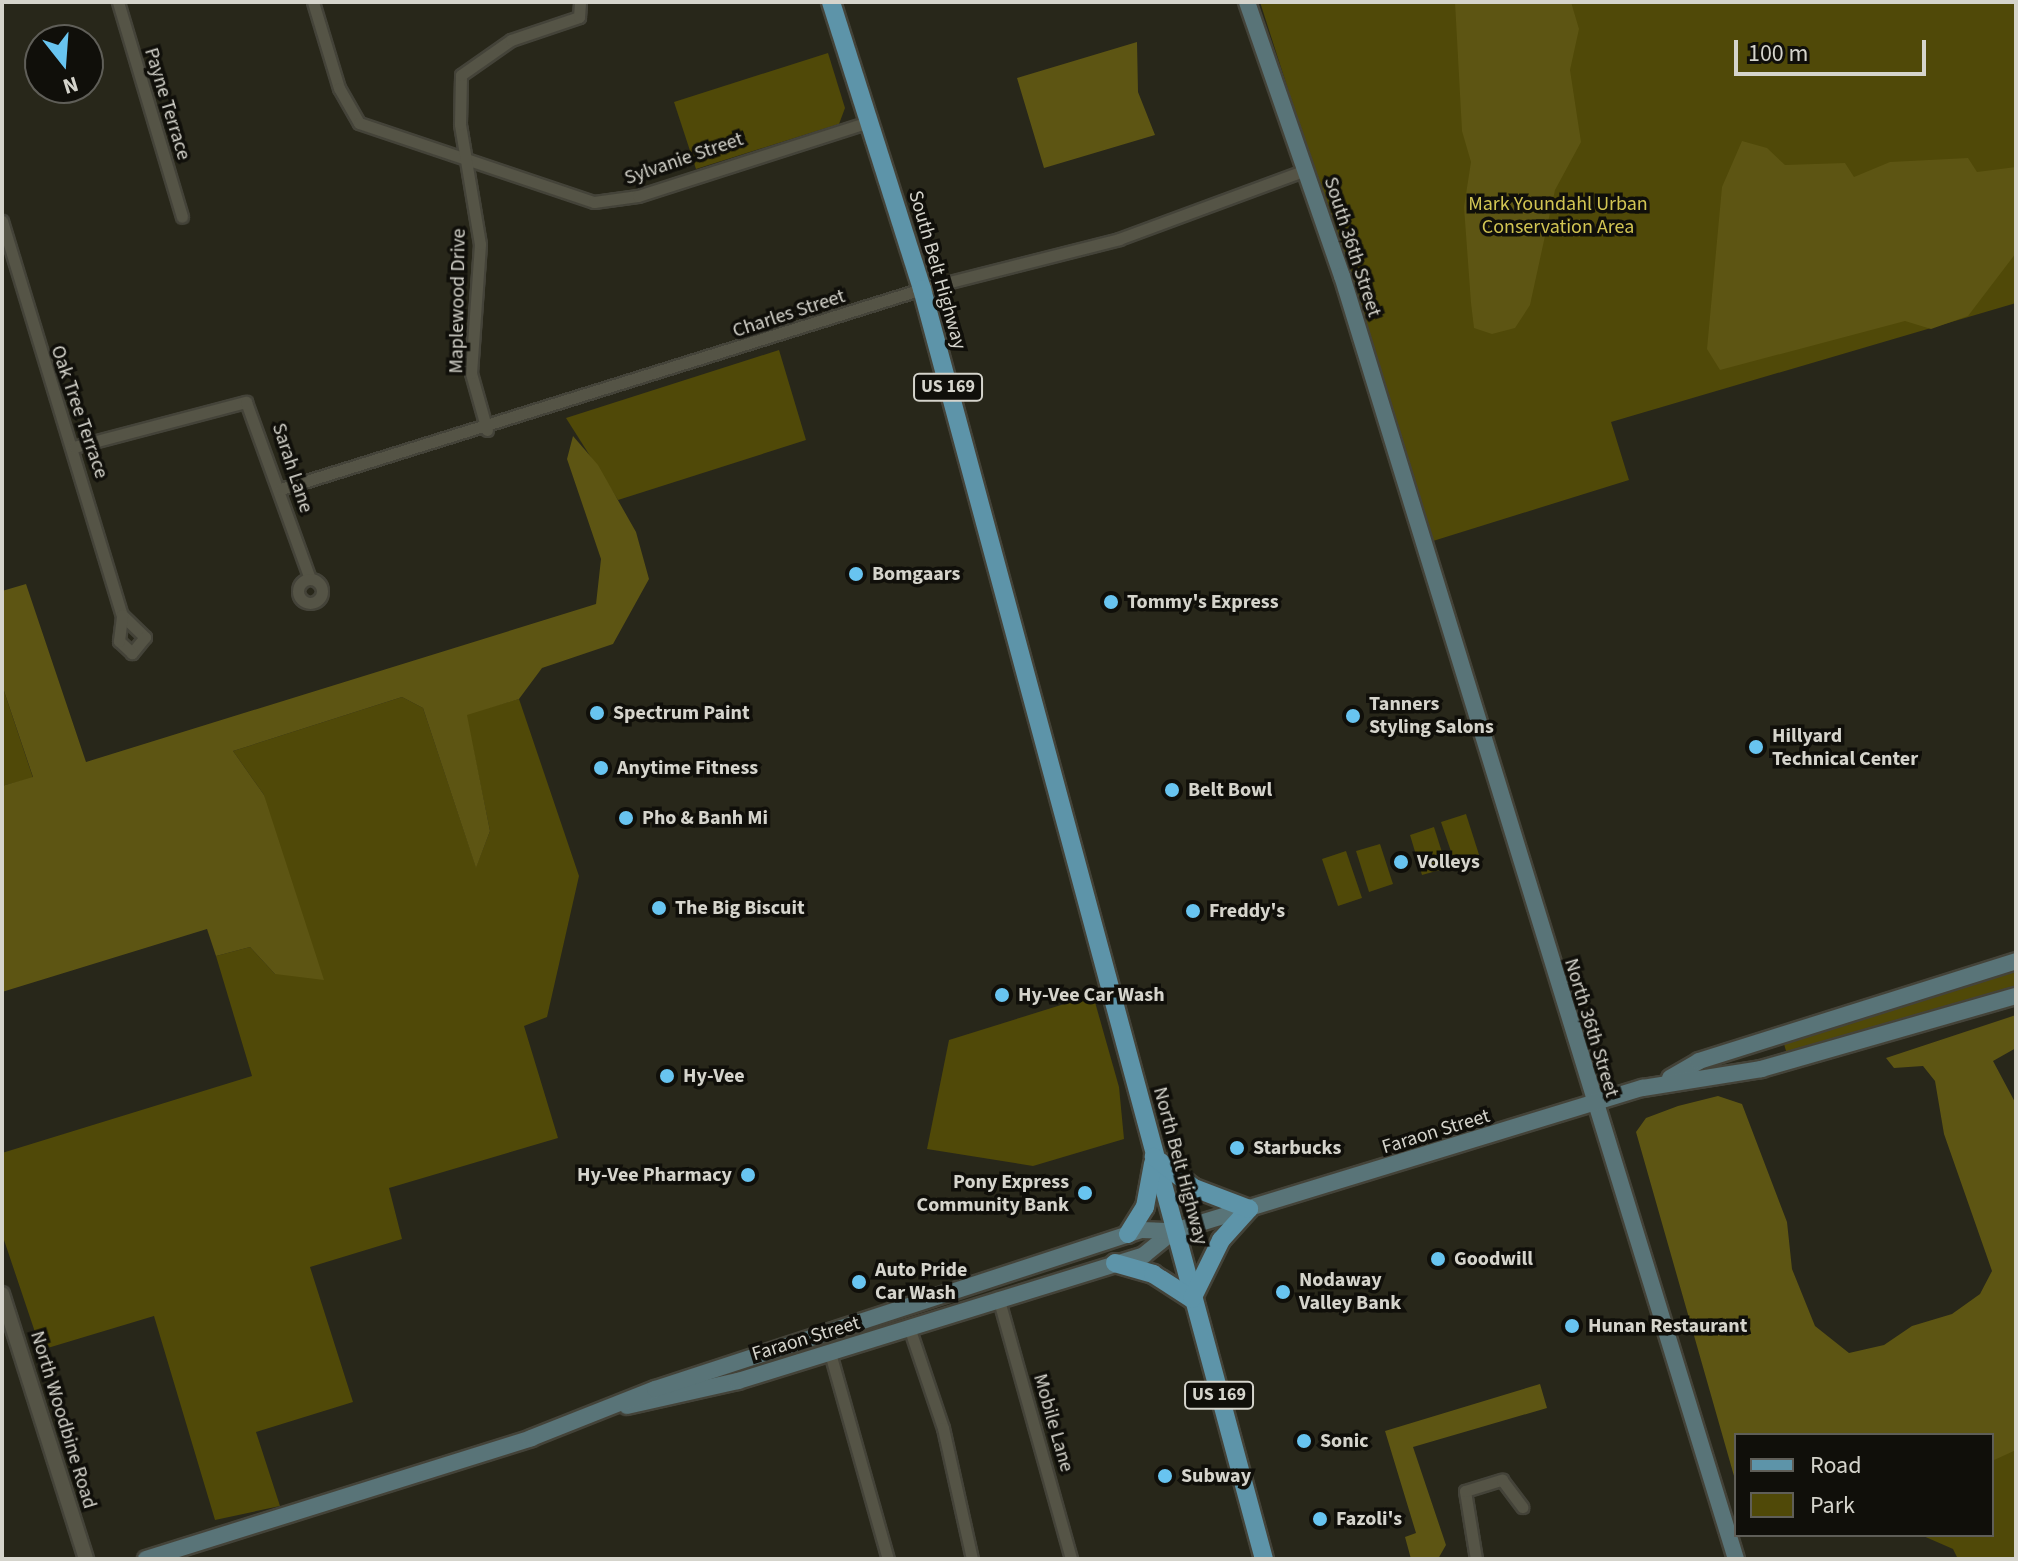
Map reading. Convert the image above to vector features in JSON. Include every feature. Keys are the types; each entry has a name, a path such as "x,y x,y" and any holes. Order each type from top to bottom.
{"main road":[{"name":"South Belt Highway","path":"831,2 922,289 1055,784"},
{"name":"South 36th Street","path":"1247,2 1306,170 1411,507"},
{"name":"North 36th Street","path":"1411,507 1736,1559"},
{"name":"North Belt Highway","path":"1055,784 1264,1559"},
{"name":"Faraon Street","path":"1662,1083 1699,1061 2016,961"},
{"name":"Faraon Street","path":"146,1559 626,1406 655,1389 1128,1234 1174,1231 1662,1083 1761,1069 2016,996"},
{"path":"1115,1263 1153,1274 1192,1299 1221,1240 1249,1209 1194,1188 1154,1157 1145,1207 1128,1234"},
{"name":"Faraon Street","path":"626,1406 648,1406 830,1353 998,1297 1144,1255 1174,1231"}],"street":[{"name":"Payne Terrace","path":"118,2 182,217"},
{"name":"Sylvanie Street","path":"313,2 339,88 359,123 466,157 548,191 609,201 869,122"},
{"name":"Maplewood Drive","path":"487,430 471,373 480,244 466,157 461,75 490,51 569,23 581,6"},
{"name":"Charles Street","path":"281,489 487,430 922,289 1119,239 1306,170"},
{"name":"Oak Tree Terrace","path":"2,221 7,254 74,447 122,615"},
{"name":"Sarah Lane","path":"74,447 246,402 281,489 310,579"},
{"name":"North Woodbine Road","path":"2,1294 86,1559"},
{"name":"Mobile Lane","path":"998,1297 1071,1559"},
{"path":"909,1327 943,1428 972,1559"},
{"path":"830,1353 888,1559"},
{"path":"1476,1559 1465,1491 1502,1480 1522,1507"}],"green space":[{"name":"Mark Youndahl Urban Conservation Area","path":"1260,2 2016,2 2016,303 1611,422 1629,480 1433,541"},
{"path":"828,53 845,108 839,124 696,169 674,102"},
{"path":"779,350 806,440 618,500 566,418"},
{"path":"2,685 33,778 2,786"},
{"path":"402,697 423,708 476,867 490,831 466,714 519,699 579,876 547,1017 524,1026 558,1138 389,1188 402,1239 310,1267 353,1402 256,1432 280,1506 215,1520 154,1316 41,1350 2,1234 2,1153 252,1076 216,956 250,947 275,974 264,795 233,751"},
{"path":"1466,814 1481,861 1457,869 1441,822"},
{"path":"1434,827 1447,868 1422,875 1410,835"},
{"path":"1380,844 1393,884 1369,892 1356,851"},
{"path":"1346,851 1362,898 1338,906 1322,859"},
{"path":"2016,968 2016,987 1787,1054 1783,1041"},
{"path":"1093,995 1119,1087 1124,1139 1033,1166 927,1149 949,1040"},
{"path":"2014,1446 2014,1559 1958,1559 1953,1549 1926,1537 1994,1537 1994,1460"}],"shaded area":[{"path":"1455,2 1571,2 1579,29 1570,70 1581,142 1555,190 1530,305 1515,328 1492,334 1474,328 1471,303 1464,207 1471,162 1462,131"},
{"path":"1137,42 1138,92 1155,135 1044,168 1017,78"},
{"path":"1742,141 1767,148 1785,165 1845,163 1854,177 1890,162 1968,158 1977,172 2016,167 2016,253 1968,316 1931,329 1905,321 1720,370 1707,349 1722,187"},
{"path":"573,436 598,465 636,532 649,579 613,644 542,668 519,699 467,715 490,831 476,868 423,708 402,697 233,751 264,795 324,980 275,974 250,947 216,956 207,929 2,992 2,786 33,777 2,685 2,591 26,584 86,762 596,604 601,559 567,459"},
{"path":"2016,1015 2016,1048 1993,1061 2016,1104 2016,1450 1994,1460 1994,1433 1734,1433 1734,1476 1636,1132 1646,1118 1678,1106 1718,1096 1742,1104 1787,1222 1792,1269 1815,1326 1849,1353 1884,1345 1912,1326 1952,1314 1980,1294 1992,1271 1944,1134 1935,1081 1923,1066 1894,1068 1886,1058"},
{"path":"1540,1384 1547,1408 1413,1447 1446,1545 1438,1559 1411,1559 1405,1537 1416,1533 1385,1431"}],"place":[{"name":"Bomgaars","path":"856,574"},
{"name":"Tommy's Express","path":"1111,602"},
{"name":"Spectrum Paint","path":"597,713"},
{"name":"Tanners Styling Salons","path":"1353,716"},
{"name":"Hillyard Technical Center","path":"1756,747"},
{"name":"Anytime Fitness","path":"601,768"},
{"name":"Belt Bowl","path":"1172,790"},
{"name":"Pho & Banh Mi","path":"626,818"},
{"name":"Volleys","path":"1401,862"},
{"name":"The Big Biscuit","path":"659,908"},
{"name":"Freddy's","path":"1193,911"},
{"name":"Hy-Vee Car Wash","path":"1002,995"},
{"name":"Hy-Vee","path":"667,1076"},
{"name":"Starbucks","path":"1237,1148"},
{"name":"Hy-Vee Pharmacy","path":"748,1175"},
{"name":"Pony Express Community Bank","path":"1085,1193"},
{"name":"Goodwill","path":"1438,1259"},
{"name":"Auto Pride Car Wash","path":"859,1282"},
{"name":"Nodaway Valley Bank","path":"1283,1292"},
{"name":"Hunan Restaurant","path":"1572,1326"},
{"name":"Sonic","path":"1304,1441"},
{"name":"Subway","path":"1165,1476"},
{"name":"Fazoli's","path":"1320,1519"}]}
